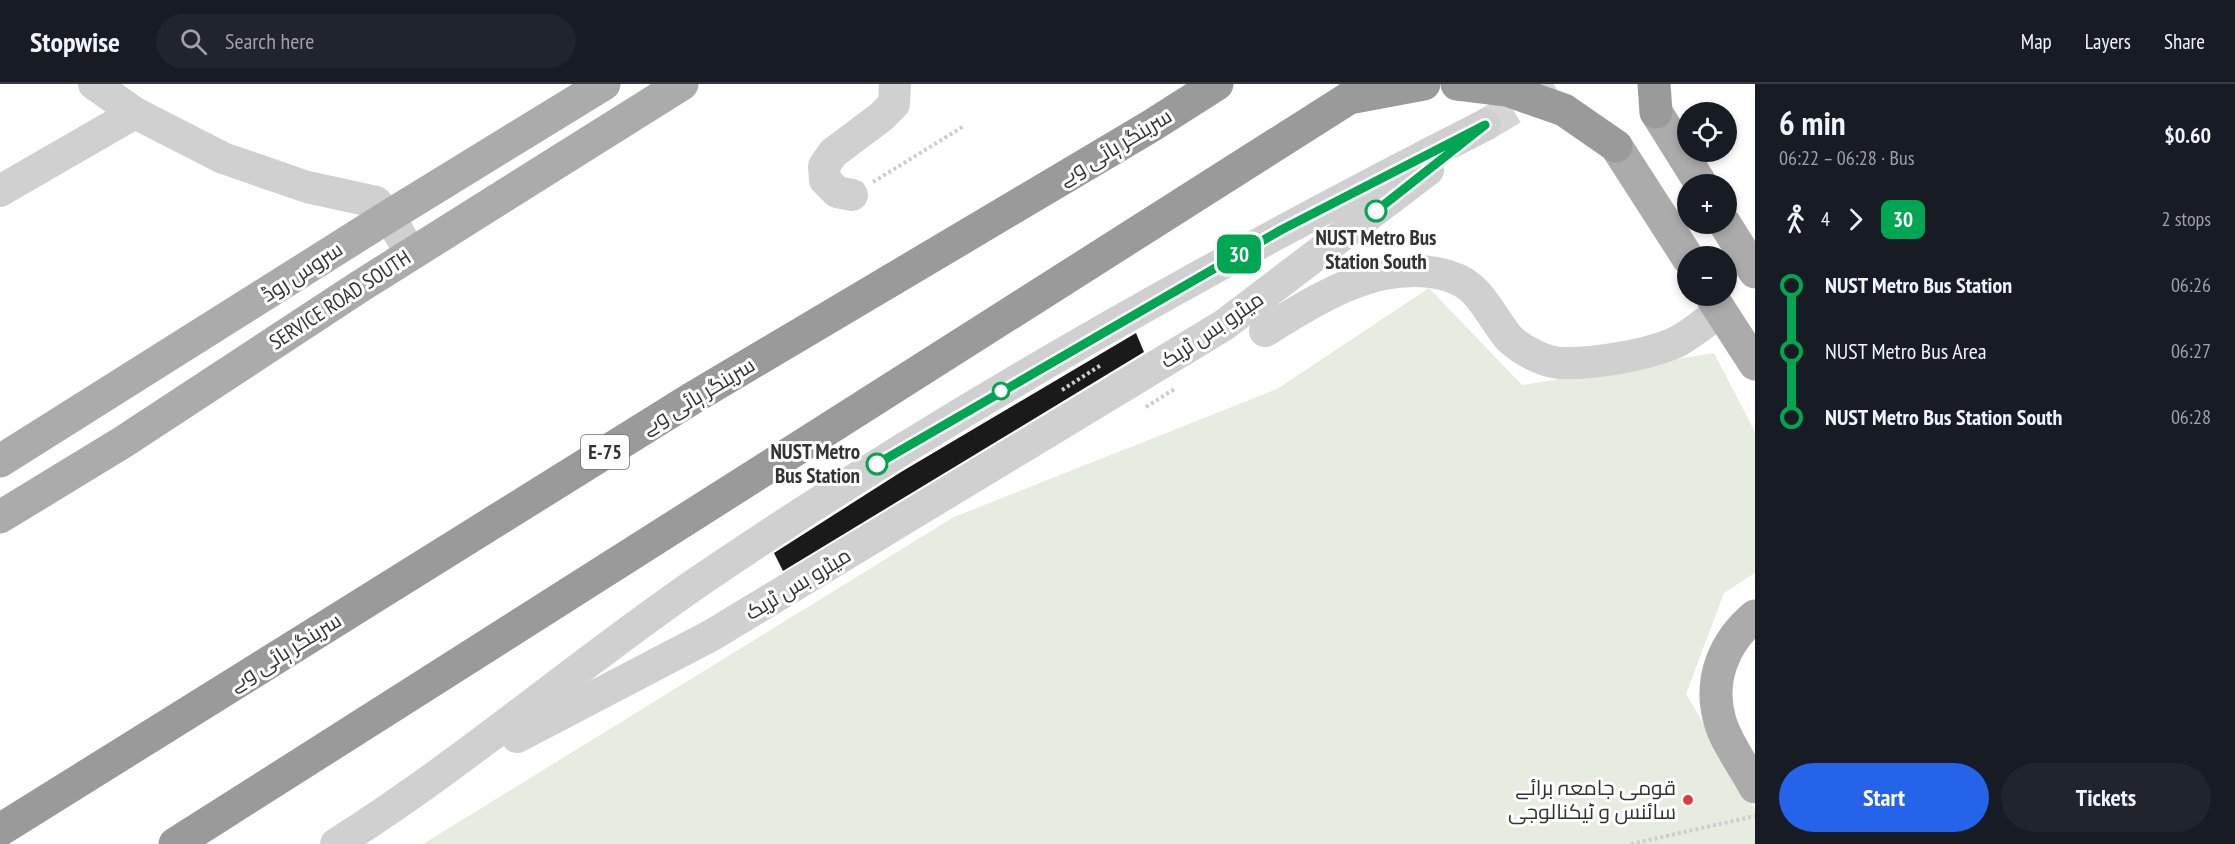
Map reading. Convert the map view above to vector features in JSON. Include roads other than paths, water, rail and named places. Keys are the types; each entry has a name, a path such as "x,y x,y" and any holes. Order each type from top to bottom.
{"highway":[{"path":"1151,126 1184,84"},
{"name":"سرینگر ہائی وے","path":"0,831 691,399 1151,126 1217,84"},
{"path":"175,844 1359,91 1424,84"},
{"path":"1457,84 1507,90 1564,110 1616,146"}],"main road":[{"name":"سروس روڈ","path":"0,461 488,154 604,84"},
{"name":"SERVICE ROAD SOUTH","path":"0,517 123,442 411,254 682,84"},
{"path":"1655,98 1696,174"},
{"path":"1616,146 1680,246"},
{"path":"488,154 516,188"},
{"path":"1731,234 1755,272"},
{"path":"1718,306 1755,364"},
{"path":"1755,616 1728,646 1718,669 1717,694 1720,721 1755,787"}],"street":[{"path":"94,84 135,113 223,158 307,187 376,202 389,216 411,254"},
{"path":"852,195 837,192 825,180 825,166 833,153 882,117 894,104 895,84"},
{"path":"0,190 135,113"},
{"name":"میٹرو بس ٹریک","path":"336,844 433,780 698,582 877,464 1168,293 1300,219 1485,125 1224,325 712,635 433,780"},
{"path":"1265,331 1344,285 1388,271 1437,273 1470,285 1490,308 1509,338 1537,357 1559,363 1616,358 1673,344 1713,306"}],"tunnel":[{"path":"1485,125 1554,84"}],"place":[{"name":"NUST Metro Bus Station South","path":"1376,211"},
{"name":"NUST Metro Bus Station","path":"877,464"},
{"name":"قومی جامعہ برائے سائنس و ٹیکنالوجی","path":"1688,800"}]}
